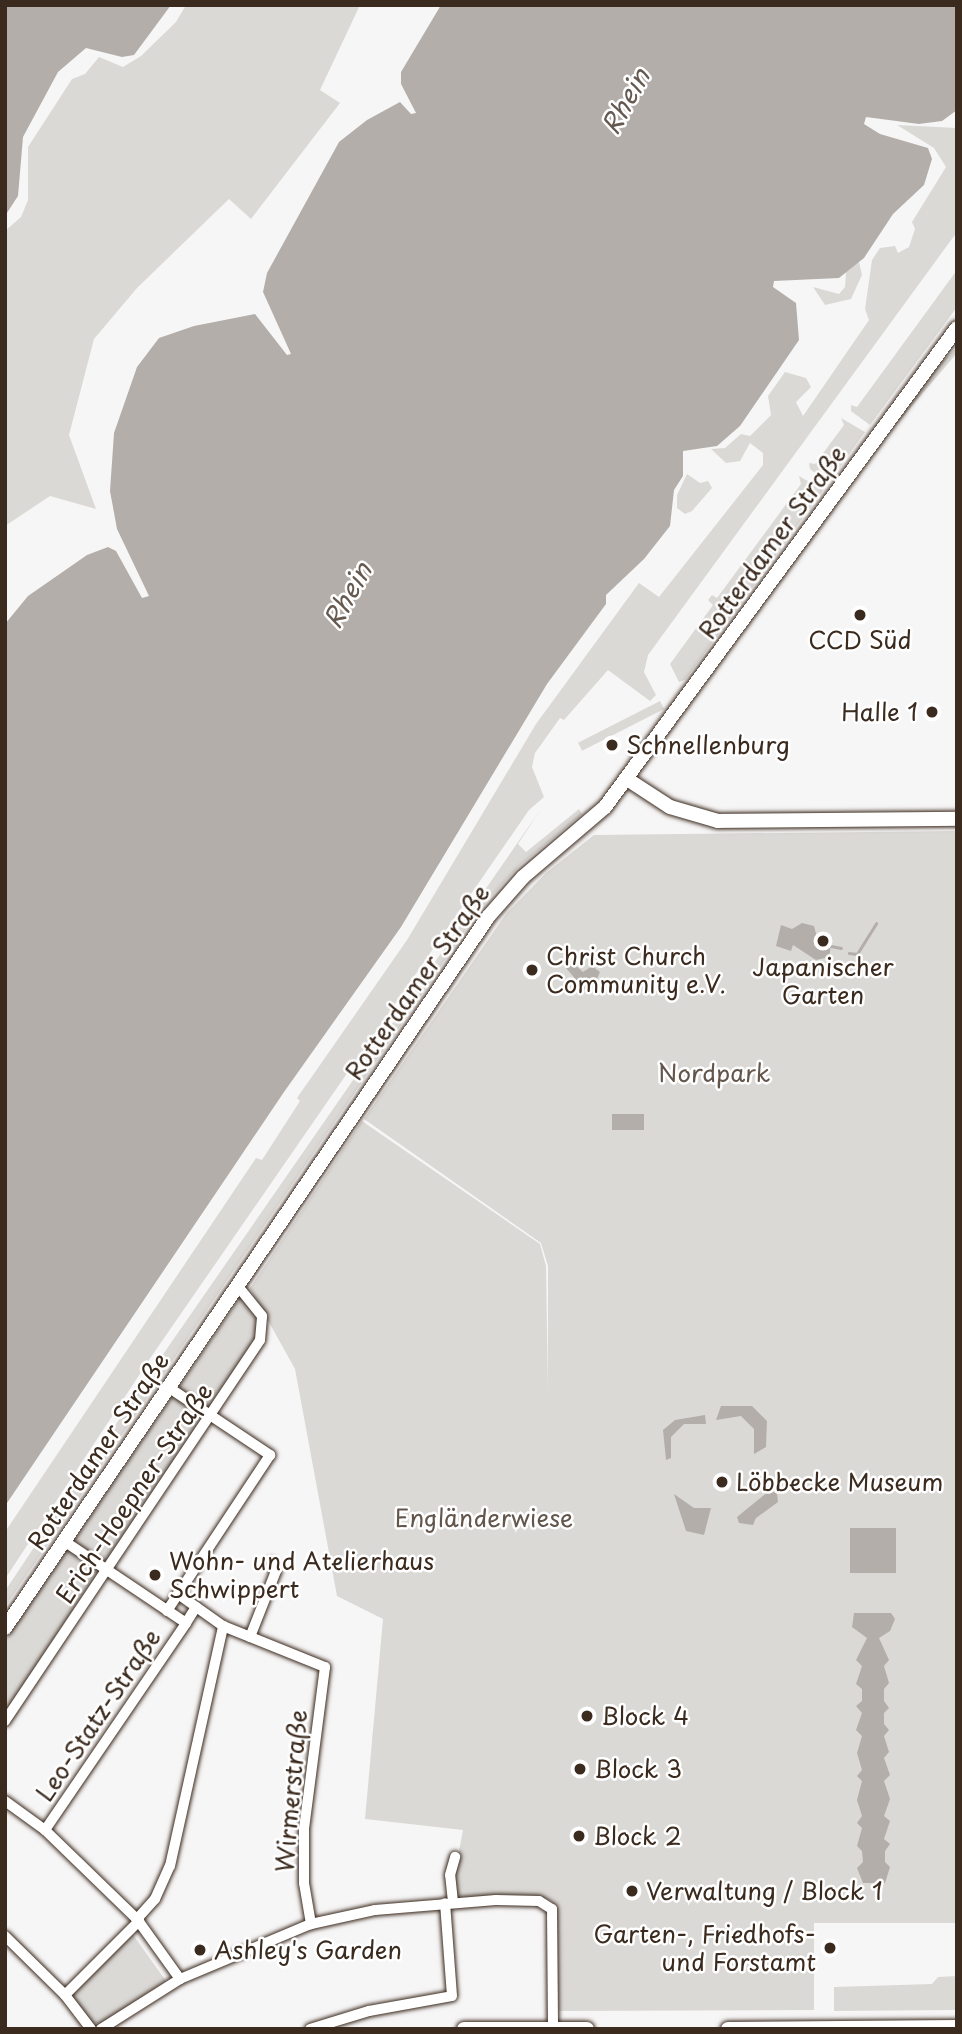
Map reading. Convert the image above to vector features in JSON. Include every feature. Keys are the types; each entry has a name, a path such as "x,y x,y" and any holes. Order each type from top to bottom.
{"street":[{"name":"Rotterdamer Straße","path":"5,1628 488,917 523,877 590,823 627,779 957,328"},
{"path":"627,779 670,807 718,821 957,818"},
{"name":"Erich-Hoepner-Straße","path":"5,1721 211,1416 262,1334 262,1316 237,1285"},
{"path":"167,1611 270,1455 169,1387"},
{"path":"64,1541 186,1623"},
{"path":"178,1594 223,1626 250,1637 276,1571 272,1563"},
{"name":"Leo-Statz-Straße","path":"45,1830 196,1607"},
{"path":"65,1995 138,1920 155,1899 170,1866 223,1626"},
{"name":"Wirmerstraße","path":"250,1637 322,1663 325,1672 316,1708 304,1829 304,1883 311,1924"},
{"path":"5,1801 45,1830 138,1920 180,1979"},
{"path":"310,2029 369,2011 452,1996 449,1903 455,1857"},
{"path":"101,2029 180,1979 311,1924 449,1903 539,1901 550,1905 553,2028"},
{"path":"5,1936 65,1995 91,2029"},
{"path":"728,2029 957,2027"},
{"path":"464,2029 587,2029"}],"green space":[{"path":"186,5 360,5 320,90 340,103 251,219 229,199 137,288 94,339 69,435 96,509 50,496 5,526 5,231 21,217 28,200 28,147 72,79 85,74 99,57 123,67 141,56 176,22"},
{"path":"897,125 957,128 957,232 648,655 644,672 656,695 650,701 608,670 564,720 560,718 535,753 532,767 544,797 529,810 151,1357 5,1579 5,1532 256,1158 262,1160 300,1101 297,1098 407,940 536,724 639,583 659,597 763,465 763,453 750,443 740,461 726,463 711,449 725,448 741,434 750,436 771,415 768,396 785,372 806,378 811,387 796,402 803,416 869,320 865,309 872,260 880,248 895,246 898,253 909,247 915,229 912,222 946,167 934,148"},
{"path":"859,262 862,275 851,299 825,305 813,287 839,294 845,287 846,272"},
{"path":"957,270 957,307 870,425 851,411 851,405 857,407"},
{"path":"957,347 957,353 895,426 939,365"},
{"path":"841,418 865,432 828,483 810,469 809,463 815,464 844,425"},
{"path":"687,474 700,483 708,481 712,488 692,511 685,514 677,508 677,495"},
{"path":"799,476 823,490 685,680 679,682 670,664 713,605 708,600 712,595 717,598 801,484"},
{"path":"660,701 664,709 582,751 578,743"},
{"path":"541,809 518,844 526,852 579,809 582,814 518,867 479,910 5,1607 5,1591 148,1376"},
{"name":"Nordpark","path":"956,831 957,1923 814,1923 814,2010 559,2011 553,1902 547,1899 456,1898 452,1888 463,1830 365,1819 383,1619 337,1596 295,1369 250,1288 362,1121 540,1244 546,1266 548,1392 548,1266 541,1243 364,1119 506,914 546,873 594,835"},
{"path":"242,1295 257,1311 260,1332 5,1717 5,1641"},
{"path":"131,1932 166,1981 102,2023 92,2023 68,1995"},
{"path":"957,1976 957,2010 834,2011 834,1987 932,1984 938,1977"}],"water":[{"path":"5,5 171,5 134,55 122,57 86,48 58,72 23,137 18,196 5,216"},
{"name":"Rhein","path":"441,5 957,5 957,110 942,121 919,124 866,117 864,124 880,134 928,148 932,159 924,185 893,214 864,258 839,278 774,281 773,287 796,303 799,340 740,426 717,446 683,451 683,476 674,490 670,526 644,559 606,595 606,604 547,684 401,927 284,1092 5,1506 5,624 28,596 87,555 108,547 116,551 142,598 149,596 117,529 110,491 114,433 137,367 159,338 194,326 255,314 287,355 291,354 263,292 267,273 339,142 367,120 400,102 411,114 416,113 401,84 401,72"},
{"path":"802,923 814,926 818,941 832,940 829,957 816,960 793,945 791,951 776,946 781,925 792,929"},
{"path":"573,963 583,972 592,966 600,972 593,988 584,989 566,968"},
{"path":"612,1114 644,1114 644,1130 612,1130"},
{"path":"721,1406 752,1406 767,1421 766,1447 754,1454 754,1429 741,1416 716,1420"},
{"path":"705,1415 706,1424 684,1424 671,1437 671,1458 666,1460 663,1430 675,1420"},
{"path":"769,1491 777,1493 778,1502 756,1518 753,1525 739,1523 737,1517"},
{"path":"674,1494 694,1508 711,1508 704,1535 686,1531"},
{"path":"850,1528 896,1528 896,1573 850,1573"},
{"path":"854,1613 891,1613 895,1619 890,1631 879,1638 889,1660 884,1666 889,1683 884,1689 884,1701 889,1708 884,1713 884,1724 889,1730 884,1736 889,1752 884,1758 890,1775 884,1781 890,1799 884,1816 890,1821 884,1839 890,1844 885,1851 885,1862 890,1867 885,1883 863,1883 857,1868 863,1862 862,1851 857,1846 862,1828 857,1823 862,1816 857,1800 862,1781 857,1776 862,1770 857,1753 862,1736 856,1730 862,1713 856,1706 862,1701 862,1689 856,1684 862,1666 856,1660 867,1638 852,1627"}],"waterway":[{"path":"849,953 857,954 876,924"},
{"path":"831,946 841,948"}],"place":[{"name":"CCD Süd","path":"860,615"},
{"name":"Halle 1","path":"932,712"},
{"name":"Schnellenburg","path":"612,745"},
{"name":"Japanischer Garten","path":"823,941"},
{"name":"Christ Church Community e.V.","path":"532,970"},
{"name":"Löbbecke Museum","path":"722,1482"},
{"name":"Wohn- und Atelierhaus Schwippert","path":"155,1575"},
{"name":"Block 4","path":"587,1716"},
{"name":"Block 3","path":"580,1769"},
{"name":"Block 2","path":"579,1836"},
{"name":"Verwaltung / Block 1","path":"632,1891"},
{"name":"Garten-, Friedhofs- und Forstamt","path":"830,1948"},
{"name":"Ashley's Garden","path":"200,1950"}],"park label":[{"name":"Engländerwiese","path":"484,1518"}]}
